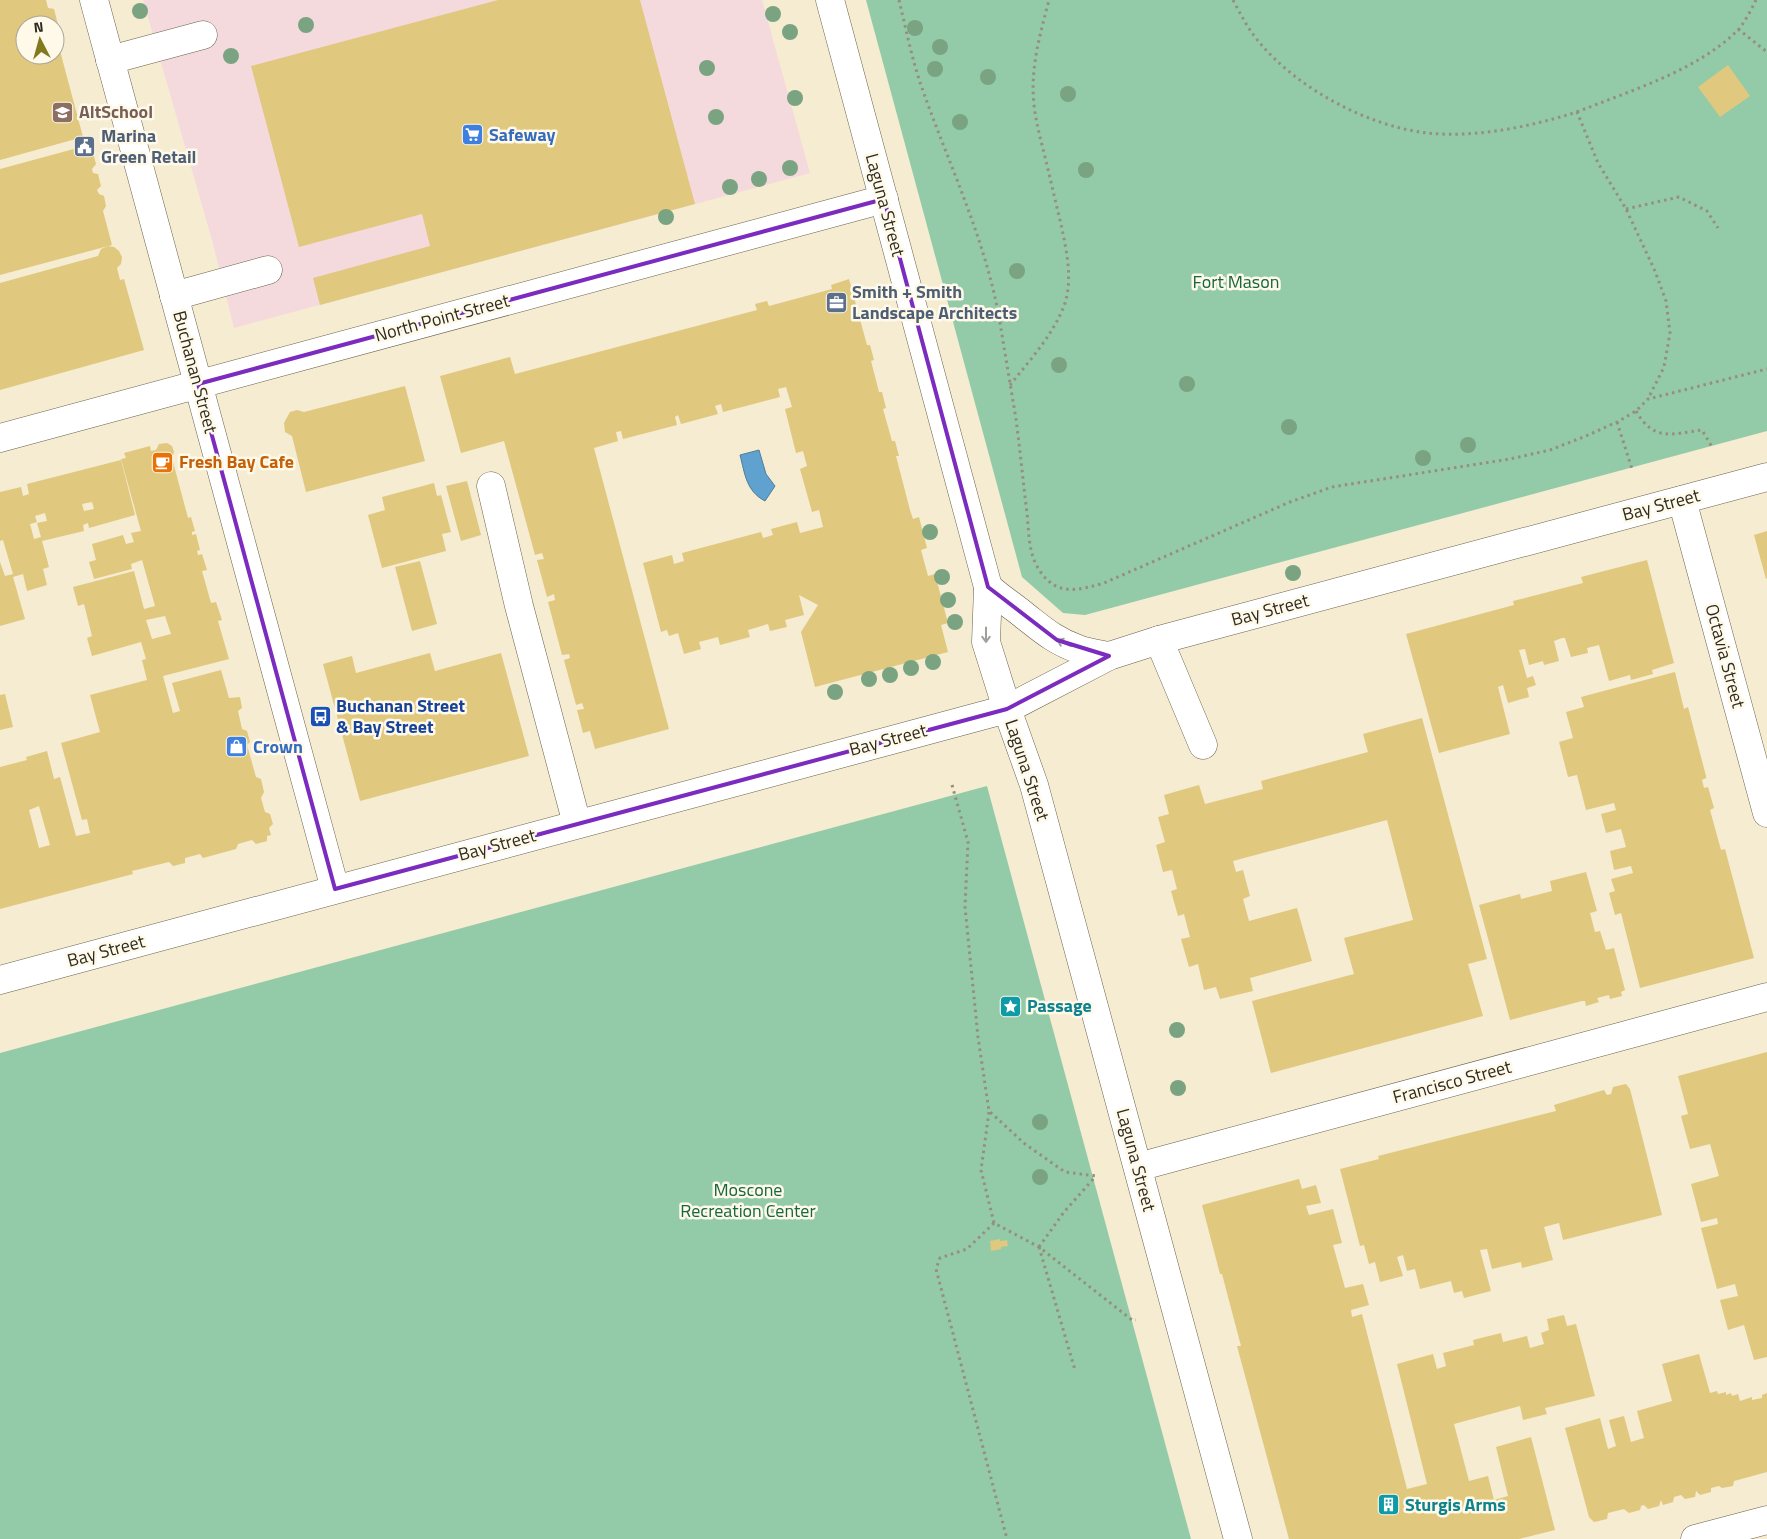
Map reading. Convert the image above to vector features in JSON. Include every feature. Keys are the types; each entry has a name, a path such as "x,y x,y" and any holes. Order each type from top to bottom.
{"street":[{"name":"Buchanan Street","path":"94,0 335,889"},
{"name":"Laguna Street","path":"830,0 988,587 986,642 1034,785 1238,1539"},
{"path":"110,60 203,35"},
{"name":"North Point Street","path":"0,438 884,199"},
{"path":"174,296 268,270"},
{"name":"Bay Street","path":"0,980 1007,708 1109,656 1159,640 1767,477"},
{"path":"491,486 519,606 577,824"},
{"name":"Octavia Street","path":"1682,500 1767,813"},
{"path":"988,587 1040,630 1057,640 1079,650 1109,656"},
{"path":"1159,640 1203,745"},
{"name":"Francisco Street","path":"1138,1167 1767,998"},
{"path":"1695,1539 1767,1520"}],"path":[{"path":"899,0 922,87 979,239 1001,326 1017,428 1030,549 1039,571 1044,577 1050,583 1065,590 1081,589 1104,583 1290,502 1332,488 1510,459 1550,450 1617,422 1636,411 1648,399 1664,367 1670,333 1666,301 1658,278 1626,210 1598,163 1577,112"},
{"path":"1010,385 1048,336 1065,303 1069,285 1066,250 1037,127 1034,98 1034,60 1049,0"},
{"path":"1233,0 1245,22 1260,43 1282,66 1317,91 1342,105 1387,124 1426,133 1466,134 1546,122 1577,112 1669,75 1708,52 1738,29 1756,0"},
{"path":"1738,29 1767,52"},
{"path":"1626,210 1679,196 1707,211 1718,228"},
{"path":"1648,399 1767,369"},
{"path":"1636,411 1643,423 1653,431 1666,434 1702,430 1712,446"},
{"path":"1617,422 1632,469"},
{"path":"952,785 968,842 964,907 978,1036 989,1111 981,1170 994,1223 1039,1247 1132,1320 1136,1320"},
{"path":"989,1111 1025,1144 1065,1172 1096,1176 1064,1212 1039,1247"},
{"path":"994,1223 967,1249 940,1258 936,1269 1007,1539"},
{"path":"1039,1247 1075,1370"}],"highlighted area":[{"path":"884,199 988,587 1057,640 1109,656 1007,709 335,889 198,384"}],"shaded area":[{"path":"143,0 762,0 810,173 234,328 212,240"}],"green space":[{"name":"Fort Mason","path":"866,0 1767,0 1767,431 1085,615 1063,613 1022,577"},
{"name":"Moscone Recreation Center","path":"987,786 1191,1539 0,1539 0,1053"}],"water":[{"path":"759,450 766,474 775,486 765,501 750,487 740,455"}],"building":[{"path":"0,0 46,0 48,8 54,9 56,15 15,15 15,65 64,65 83,137 0,160"},
{"name":"Safeway","path":"498,0 640,0 695,204 320,305 313,278 430,246 422,214 299,247 251,66"},
{"path":"1728,65 1750,96 1720,117 1698,87"},
{"path":"85,146 87,151 93,153 96,164 92,169 93,173 98,174 101,186 97,190 99,194 104,196 106,206 103,211 112,245 0,275 0,169"},
{"path":"108,246 114,247 122,257 121,264 117,268 120,280 124,279 144,350 0,390 0,283 98,256 101,249"},
{"path":"849,279 867,345 870,345 874,360 871,361 879,392 882,392 886,408 883,409 892,441 895,441 899,456 896,456 910,510 913,519 919,517 927,548 921,550 928,576 935,574 948,623 941,625 948,652 815,687 801,632 818,605 799,595 804,615 785,620 787,627 770,631 768,624 748,630 750,637 720,645 718,637 699,642 701,649 684,654 678,633 669,636 667,630 661,632 643,563 672,555 674,564 684,561 682,553 761,532 763,538 773,535 771,529 797,522 800,533 823,527 819,510 812,512 800,469 807,466 803,451 796,453 785,409 792,407 786,387 778,389 780,397 723,412 721,404 715,406 718,414 681,424 678,415 675,417 677,425 623,439 621,431 616,432 618,441 594,448 669,729 595,749 590,731 583,733 577,710 584,709 582,703 576,705 564,660 570,658 569,654 562,655 548,602 555,600 554,594 547,597 537,560 544,559 542,553 535,555 504,441 461,453 440,376 510,357 515,374 757,310 755,304 767,301 769,306 832,289 831,285"},
{"path":"405,386 425,461 306,492 292,436 285,432 284,423 290,412 297,410 304,412"},
{"path":"167,443 172,446 174,452 172,458 188,518 191,517 195,531 192,532 192,535 196,534 200,550 197,551 198,555 202,554 207,570 202,571 211,603 216,602 222,620 218,621 229,659 163,676 173,713 180,711 172,683 221,670 229,698 240,697 242,708 238,711 242,729 247,731 250,742 247,745 256,777 261,779 264,792 261,798 265,812 270,814 273,824 269,828 271,835 267,836 267,841 256,844 252,840 238,844 236,849 203,858 200,854 185,858 185,863 173,866 169,862 132,871 133,874 0,909 0,767 27,760 26,757 47,751 54,779 60,777 76,836 90,833 87,819 82,820 61,743 100,732 90,695 147,680 142,660 146,659 141,642 92,656 87,638 92,636 84,604 78,606 73,587 134,571 144,609 155,606 142,560 131,564 132,569 94,579 89,562 96,560 92,544 123,535 126,544 134,542 131,533 141,531 121,459 126,458 124,453 150,446 151,451 156,450 159,444","holes":["165,616 171,634 152,639 146,620","39,806 50,845 39,848 29,810"]},
{"path":"121,460 135,515 89,528 88,523 83,525 84,531 42,541 49,567 43,569 47,585 27,591 23,574 13,577 25,619 0,626 0,562 5,576 13,574 3,540 0,541 0,492 21,487 23,496 29,494 27,484","holes":["92,502 94,509 84,511 82,504","45,513 47,521 37,523 41,537 34,539 30,524 37,522 35,516"]},
{"path":"467,481 481,535 461,541 446,486"},
{"path":"434,483 437,496 441,495 451,532 442,534 446,551 382,568 368,515 385,510 382,497"},
{"path":"1767,531 1767,578 1766,579 1754,535"},
{"path":"1647,560 1674,663 1652,670 1653,674 1631,680 1630,675 1609,681 1599,645 1587,648 1588,653 1571,657 1565,638 1562,638 1554,641 1559,661 1544,665 1543,661 1529,665 1525,649 1519,650 1527,678 1533,676 1536,685 1527,688 1529,697 1508,703 1503,685 1498,687 1510,734 1439,753 1406,634 1514,605 1513,601 1583,583 1581,577"},
{"path":"420,561 437,624 412,631 395,567"},
{"path":"430,653 435,671 501,653 529,756 360,801 323,664 352,656 356,673"},
{"path":"1675,672 1684,709 1688,707 1706,776 1702,780 1704,788 1708,787 1714,808 1710,810 1721,850 1725,849 1754,958 1640,988 1621,913 1615,915 1609,893 1615,891 1611,879 1633,873 1631,866 1614,870 1610,851 1626,847 1621,829 1606,833 1601,814 1616,810 1614,803 1586,810 1577,775 1568,777 1559,742 1573,738 1566,712 1584,707 1581,697"},
{"path":"5,694 13,727 0,730 0,695"},
{"path":"1422,718 1487,959 1468,964 1483,1016 1271,1073 1252,1001 1354,974 1344,938 1413,920 1387,820 1233,861 1236,872 1243,870 1250,896 1243,899 1249,921 1297,908 1312,961 1250,978 1253,991 1220,999 1216,987 1204,990 1198,964 1189,967 1181,939 1190,937 1184,914 1178,916 1171,891 1177,889 1172,870 1163,872 1156,845 1165,842 1158,817 1169,814 1164,795 1199,785 1205,804 1263,789 1261,781 1368,752 1363,734"},
{"path":"1586,872 1597,911 1590,913 1595,932 1600,931 1606,950 1614,948 1625,990 1621,992 1622,996 1610,999 1609,995 1597,998 1599,1002 1586,1006 1585,1001 1582,1001 1510,1020 1479,905 1520,894 1521,899 1552,891 1550,881"},
{"path":"1767,1052 1767,1357 1754,1360 1744,1325 1728,1330 1720,1300 1738,1296 1735,1284 1717,1289 1701,1228 1718,1224 1717,1218 1701,1222 1691,1184 1719,1176 1710,1144 1690,1149 1681,1116 1688,1114 1678,1076"},
{"path":"1626,1084 1630,1089 1662,1215 1563,1240 1559,1223 1544,1227 1553,1260 1522,1268 1521,1262 1492,1269 1487,1249 1480,1250 1491,1291 1464,1298 1462,1291 1454,1293 1451,1281 1420,1289 1415,1269 1407,1271 1403,1255 1397,1257 1403,1276 1380,1282 1375,1262 1369,1264 1364,1245 1360,1246 1340,1169 1379,1159 1378,1156 1556,1111 1554,1105 1604,1090 1607,1095 1611,1094 1613,1087"},
{"path":"1299,1179 1302,1189 1316,1185 1321,1203 1306,1206 1309,1215 1333,1209 1342,1243 1333,1245 1345,1288 1363,1284 1369,1305 1351,1310 1352,1317 1362,1314 1407,1489 1427,1484 1397,1364 1433,1354 1437,1369 1446,1366 1443,1353 1474,1345 1473,1340 1501,1333 1503,1342 1527,1336 1530,1348 1544,1344 1541,1333 1549,1330 1547,1319 1564,1315 1567,1326 1576,1324 1595,1396 1545,1408 1547,1414 1523,1420 1520,1406 1454,1424 1469,1481 1488,1476 1494,1500 1508,1496 1496,1447 1531,1437 1555,1530 1519,1539 1289,1539 1237,1346 1241,1346 1202,1205"},
{"path":"1000,1239 1000,1241 1007,1240 1008,1246 991,1251 990,1241"},
{"path":"1699,1354 1710,1393 1717,1391 1718,1394 1726,1392 1726,1395 1731,1393 1732,1396 1738,1394 1740,1401 1752,1397 1752,1400 1762,1398 1762,1395 1767,1393 1767,1472 1734,1481 1733,1486 1711,1488 1711,1492 1700,1495 1696,1491 1695,1497 1685,1499 1681,1495 1674,1497 1673,1502 1663,1505 1661,1500 1659,1506 1648,1509 1644,1505 1641,1506 1640,1510 1629,1513 1624,1509 1608,1513 1607,1519 1594,1522 1589,1517 1565,1428 1600,1418 1608,1449 1616,1446 1609,1420 1624,1416 1631,1442 1644,1438 1637,1411 1672,1401 1662,1364"}],"place":[{"name":"AltSchool","path":"63,112"},
{"name":"Safeway","path":"473,135"},
{"name":"Marina Green Retail","path":"85,146"},
{"name":"Smith + Smith Landscape Architects","path":"836,302"},
{"name":"Fresh Bay Cafe","path":"163,462"},
{"name":"Buchanan Street & Bay Street","path":"320,716"},
{"name":"Crown","path":"237,747"},
{"name":"Passage","path":"1011,1006"},
{"name":"Sturgis Arms","path":"1389,1505"}]}
